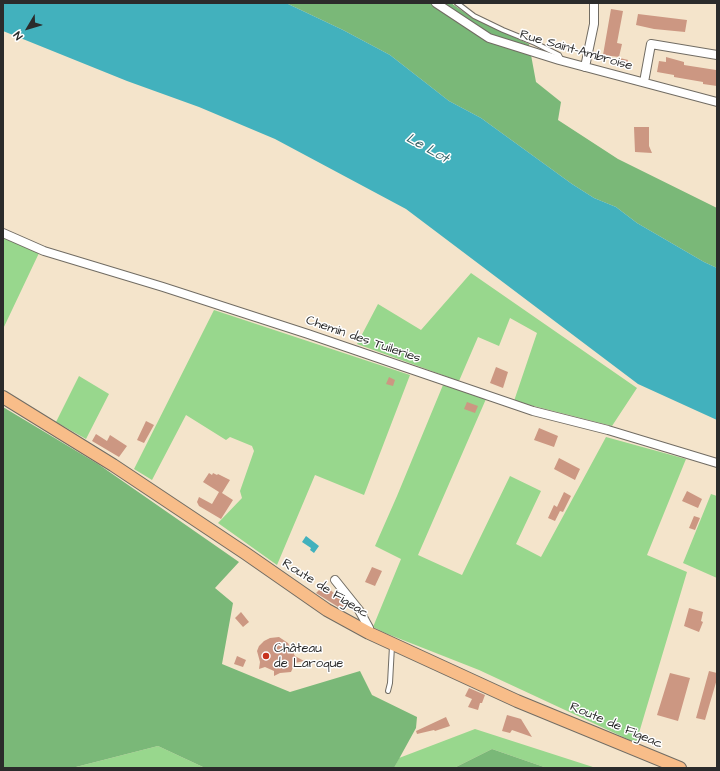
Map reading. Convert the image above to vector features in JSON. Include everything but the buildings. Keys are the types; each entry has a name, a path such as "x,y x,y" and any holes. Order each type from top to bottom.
{"main road":[{"name":"Route de Figeac","path":"3,397 113,465 327,610 369,633 517,701 680,768"}],"street":[{"name":"Rue Saint-Ambroise","path":"436,3 489,38 562,61 717,102"},
{"path":"585,67 594,24 594,3"},
{"path":"644,82 651,44 717,55"},
{"name":"Chemin des Tuileries","path":"3,233 44,251 163,287 322,339 533,411 608,430 717,463"},
{"path":"335,580 359,610 369,628 369,633"}],"lane":[{"path":"456,3 474,16 559,55 562,61"},
{"path":"388,691 390,682 392,644"}],"green space":[{"path":"286,3 451,3 471,17 529,44 536,82 561,102 558,120 618,159 717,208 717,268 637,223 616,207 594,198 572,184 481,118 449,101 390,55 343,30"},
{"path":"3,237 39,253 3,329"},
{"path":"471,273 637,388 612,426 514,401 537,333 510,318 499,346 478,337 459,381 357,344 378,304 421,330"},
{"path":"214,310 410,375 364,495 315,475 277,565 218,523 242,498 240,491 254,451 252,446 230,437 226,440 186,415 152,480 134,469"},
{"path":"79,376 109,394 86,439 56,422"},
{"path":"443,385 486,399 418,555 462,575 510,476 541,491 516,544 541,557 606,437 686,459 647,555 687,572 636,743 479,670 373,627 401,559 375,546"},
{"path":"3,407 98,464 239,562 215,588 233,603 222,664 290,692 360,671 372,695 417,717 416,728 394,768 205,768 158,746 72,768 3,768"},
{"path":"711,494 717,496 717,578 683,563"},
{"path":"475,729 596,768 547,768 492,749 454,768 394,768 399,758"},
{"path":"158,746 205,768 72,768"},
{"path":"492,749 547,768 454,768"}],"water":[{"name":"Le Lot","path":"3,3 286,3 343,30 390,55 449,101 481,118 572,184 594,198 616,207 637,223 717,268 717,420 638,384 406,209 275,139 199,107 127,81 3,31"},
{"path":"306,536 319,546 314,553 310,550 311,548 302,542"}],"place":[{"name":"Château de Laroque","path":"266,656"}]}
